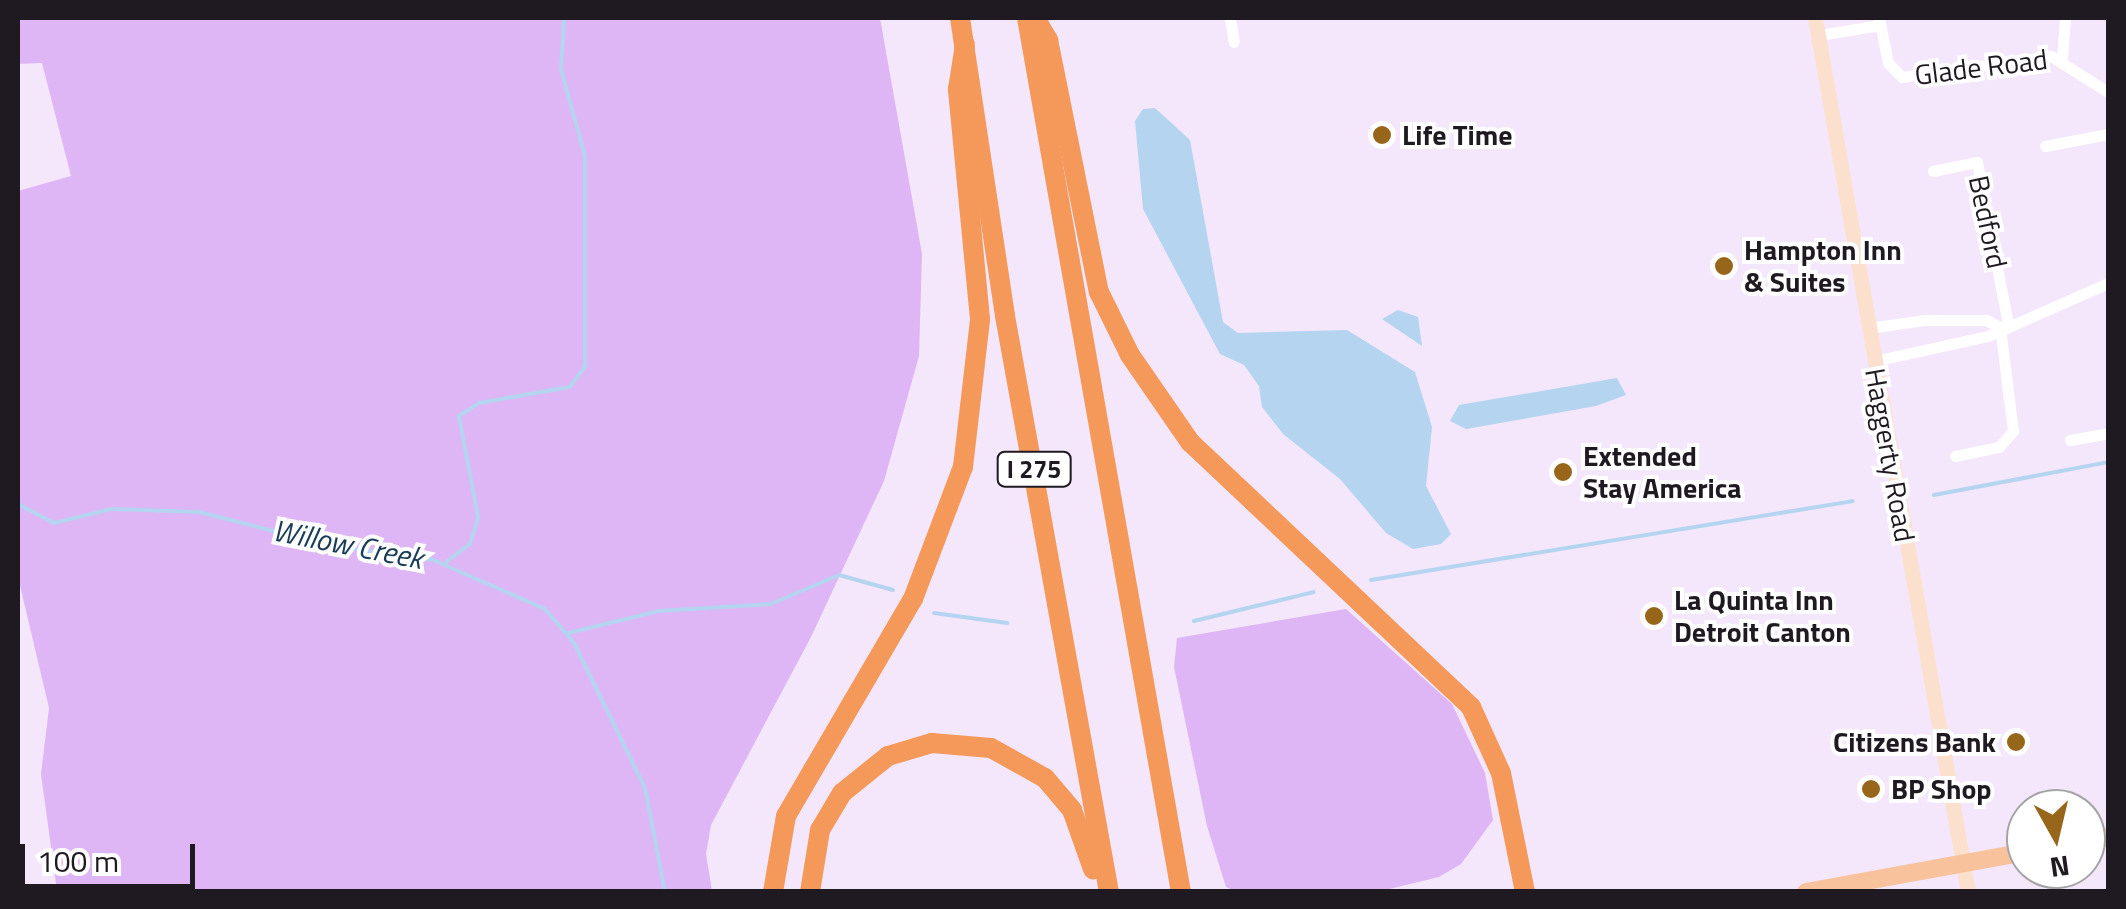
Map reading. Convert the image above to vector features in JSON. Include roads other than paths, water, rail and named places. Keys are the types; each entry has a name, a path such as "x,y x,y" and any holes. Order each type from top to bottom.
{"highway":[{"name":"I 275","path":"960,18 1006,316 1109,892"},
{"name":"I 275","path":"1028,18 1181,892"},
{"path":"1035,18 1048,40 1099,292 1130,355 1190,442 1471,707 1502,774 1525,892"},
{"path":"773,892 786,816 913,599 962,468 980,319 958,88 965,44"},
{"path":"810,892 820,830 842,793 888,756 946,742 1010,756 1060,793 1081,828 1098,892"}],"main road":[{"name":"Haggerty Road","path":"1815,18 1960,864 1968,892"},
{"path":"1806,892 2006,856"}],"street":[{"path":"1230,18 1234,42"},
{"path":"2062,58 2065,18"},
{"name":"Glade Road","path":"1819,35 1879,21 1888,63 1908,78 2062,58 2108,92"},
{"path":"2045,146 2108,134"},
{"name":"Bedford","path":"1933,171 1977,162 2004,325 2012,432 1999,447 1956,456"},
{"path":"1874,361 1988,336 2004,325 2108,284"},
{"path":"1868,328 1925,320 1986,320 2004,325"},
{"path":"2070,440 2108,433"}],"water":[{"path":"1155,108 1190,140 1223,322 1238,333 1347,330 1415,372 1432,427 1426,486 1451,534 1441,544 1413,549 1386,533 1340,479 1283,434 1262,407 1259,386 1244,365 1220,354 1143,209 1135,121 1143,109"},
{"path":"1398,310 1418,317 1422,346 1382,319"},
{"path":"1617,378 1626,395 1596,406 1466,429 1450,421 1459,405"}],"waterway":[{"path":"446,562 470,544 478,517 459,416 479,403 570,387 585,366 585,156 561,69 564,18"},
{"path":"1934,495 2108,462"},
{"path":"1371,580 1853,501"},
{"name":"Willow Creek","path":"18,504 54,523 112,509 199,512 328,545 433,560 545,609 574,643 645,788 665,892"},
{"path":"568,633 659,611 771,604 839,575 893,590"},
{"path":"1194,621 1314,592"},
{"path":"934,613 1007,623"}],"place":[{"name":"Life Time","path":"1382,135"},
{"name":"Hampton Inn & Suites","path":"1724,266"},
{"name":"Extended Stay America","path":"1563,472"},
{"name":"La Quinta Inn Detroit Canton","path":"1654,616"},
{"name":"Citizens Bank","path":"2016,742"},
{"name":"BP Shop","path":"1871,789"}]}
